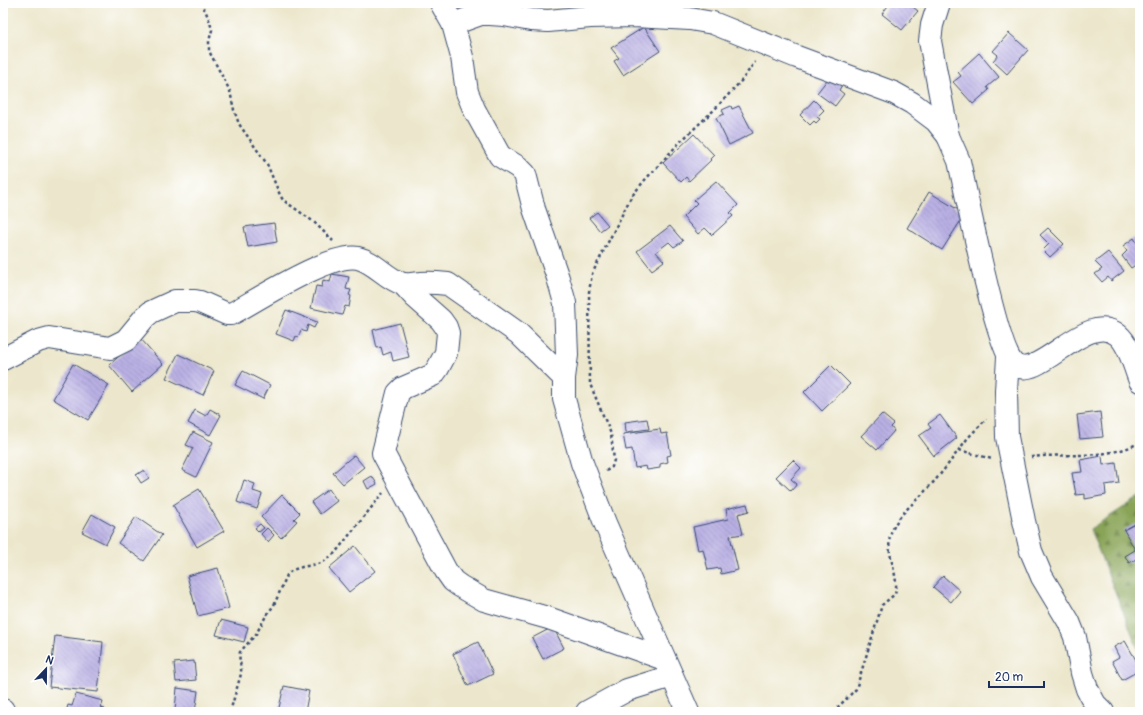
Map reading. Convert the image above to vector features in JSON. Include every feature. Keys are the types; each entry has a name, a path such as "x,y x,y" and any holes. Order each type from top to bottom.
{"street":[{"path":"441,3 453,24 462,57 467,92 474,109 500,156 518,167 525,174 534,209 565,303 567,355 564,378 564,399 582,463 605,523 688,712"},
{"path":"939,3 932,25 930,41 948,136 959,161 992,307 1008,357 1006,399 1007,437 1024,521 1031,551 1042,577 1072,629 1086,689 1095,704 1103,712"},
{"path":"453,24 481,14 548,22 599,16 634,16 690,19 713,23 894,93 912,102 936,121 948,136"},
{"path":"3,359 38,340 49,338 110,348 126,340 151,312 175,302 195,301 227,314 231,314 271,290 334,260 350,257 365,261 403,284 441,320 446,326 448,332 446,353 438,368 432,375 403,388 398,393 383,453 446,571 453,581 484,600 548,618 668,668"},
{"path":"403,284 439,283 448,284 456,288 518,333 564,378"},
{"path":"1008,357 1014,364 1022,368 1030,367 1072,340 1095,330 1109,330 1117,334 1122,341 1140,381"},
{"path":"587,712 668,668"}],"path":[{"path":"199,3 205,10 212,30 209,42 209,51 230,91 239,124 267,164 280,195 283,200 314,222 350,257"},
{"path":"590,484 612,467 614,460 611,434 590,384 589,292 592,274 631,197 675,148 742,80 767,45"},
{"path":"833,712 856,688 882,605 895,594 896,586 889,539 892,530 897,521 927,490 968,438 1006,399"},
{"path":"959,450 990,458 1012,460 1043,456 1111,453 1140,442"},
{"path":"230,712 241,674 242,667 239,654 256,634 274,605 287,575 292,570 322,563 335,553 396,477"}],"green space":[{"path":"1140,497 1140,654 1090,529"}],"building":[{"path":"890,3 908,3 918,11 902,30 882,14"},
{"path":"644,27 660,51 623,75 614,61 619,58 611,48"},
{"path":"1009,33 1028,50 1007,74 993,61 998,55 993,51"},
{"path":"979,53 999,77 987,87 989,90 973,104 953,82 961,76 958,72"},
{"path":"833,78 842,85 839,90 844,94 835,106 817,93 827,80 830,82"},
{"path":"814,100 824,110 817,117 820,119 816,123 814,121 810,125 800,115"},
{"path":"731,106 732,109 739,106 753,133 729,145 716,118 724,114 722,110"},
{"path":"694,134 714,155 710,159 711,160 689,181 686,177 681,182 663,163"},
{"path":"716,181 738,205 730,213 733,216 712,235 705,228 698,234 683,217 697,203 694,200"},
{"path":"929,192 965,214 942,250 907,228"},
{"path":"597,212 608,225 600,231 589,218"},
{"path":"274,223 277,242 248,247 244,227"},
{"path":"670,226 683,241 674,247 669,242 656,252 664,261 652,270 637,251"},
{"path":"1048,228 1064,244 1050,257 1043,250 1049,244 1040,235"},
{"path":"1134,238 1137,243 1140,241 1140,262 1131,268 1122,256 1127,251 1123,246"},
{"path":"1108,252 1124,271 1111,281 1108,277 1102,282 1095,274 1102,269 1095,262"},
{"path":"332,274 349,277 346,289 351,290 349,295 351,296 349,307 345,306 342,315 311,308 316,286 322,287 323,280 330,282"},
{"path":"286,310 317,322 314,328 308,325 306,332 301,330 298,337 296,336 294,341 276,334"},
{"path":"400,323 409,357 393,361 391,352 383,355 381,347 377,348 373,330"},
{"path":"140,338 163,364 132,392 109,365"},
{"path":"178,354 214,371 203,395 166,378"},
{"path":"73,364 109,385 88,420 53,399"},
{"path":"831,365 850,384 822,411 804,392"},
{"path":"243,371 270,385 263,399 235,385"},
{"path":"210,409 221,415 210,435 188,423 195,410 206,416"},
{"path":"1100,412 1103,437 1080,439 1077,415"},
{"path":"882,414 894,424 891,427 894,431 877,450 861,436"},
{"path":"940,415 957,438 934,456 919,436 931,428 928,424"},
{"path":"647,419 649,429 626,432 625,422"},
{"path":"660,429 661,434 667,433 671,455 667,456 668,462 660,464 660,468 647,470 646,466 635,468 632,449 626,450 623,434"},
{"path":"193,432 213,442 196,477 182,470 193,448 186,445"},
{"path":"354,455 364,467 343,484 333,473"},
{"path":"1102,456 1103,465 1116,463 1119,483 1105,485 1106,495 1085,499 1085,494 1076,495 1072,473 1082,472 1080,460"},
{"path":"793,460 801,468 791,479 797,484 791,491 776,477"},
{"path":"144,470 149,478 141,483 136,475"},
{"path":"372,476 377,484 368,489 364,481"},
{"path":"244,480 255,484 253,491 262,494 257,509 237,502"},
{"path":"199,489 224,531 197,547 173,505"},
{"path":"329,489 337,501 320,514 311,502"},
{"path":"282,495 300,513 294,519 297,521 281,538 261,517"},
{"path":"747,504 749,511 738,514 743,534 730,536 738,570 721,574 720,568 708,570 703,549 698,550 693,527 728,519 726,509"},
{"path":"92,514 115,527 106,544 82,532"},
{"path":"136,517 162,535 144,561 118,543"},
{"path":"260,524 264,528 259,532 255,528"},
{"path":"1135,524 1140,533 1140,557 1129,563 1125,556 1135,550 1124,530"},
{"path":"267,528 274,535 268,542 261,534"},
{"path":"355,546 375,571 349,592 329,568"},
{"path":"218,568 229,608 198,616 187,576"},
{"path":"943,576 960,591 951,602 933,587"},
{"path":"221,620 248,627 244,642 216,635"},
{"path":"553,627 564,648 543,659 532,638"},
{"path":"55,636 103,642 98,692 49,687"},
{"path":"1125,641 1140,667 1140,670 1122,680 1112,661 1119,657 1114,647"},
{"path":"478,642 493,674 468,686 453,654"},
{"path":"194,661 196,680 176,682 174,663"},
{"path":"284,686 309,691 305,712 278,712"},
{"path":"177,688 198,691 195,712 175,710"},
{"path":"76,694 103,701 101,708 105,709 104,712 66,712 68,705 72,706"}]}
